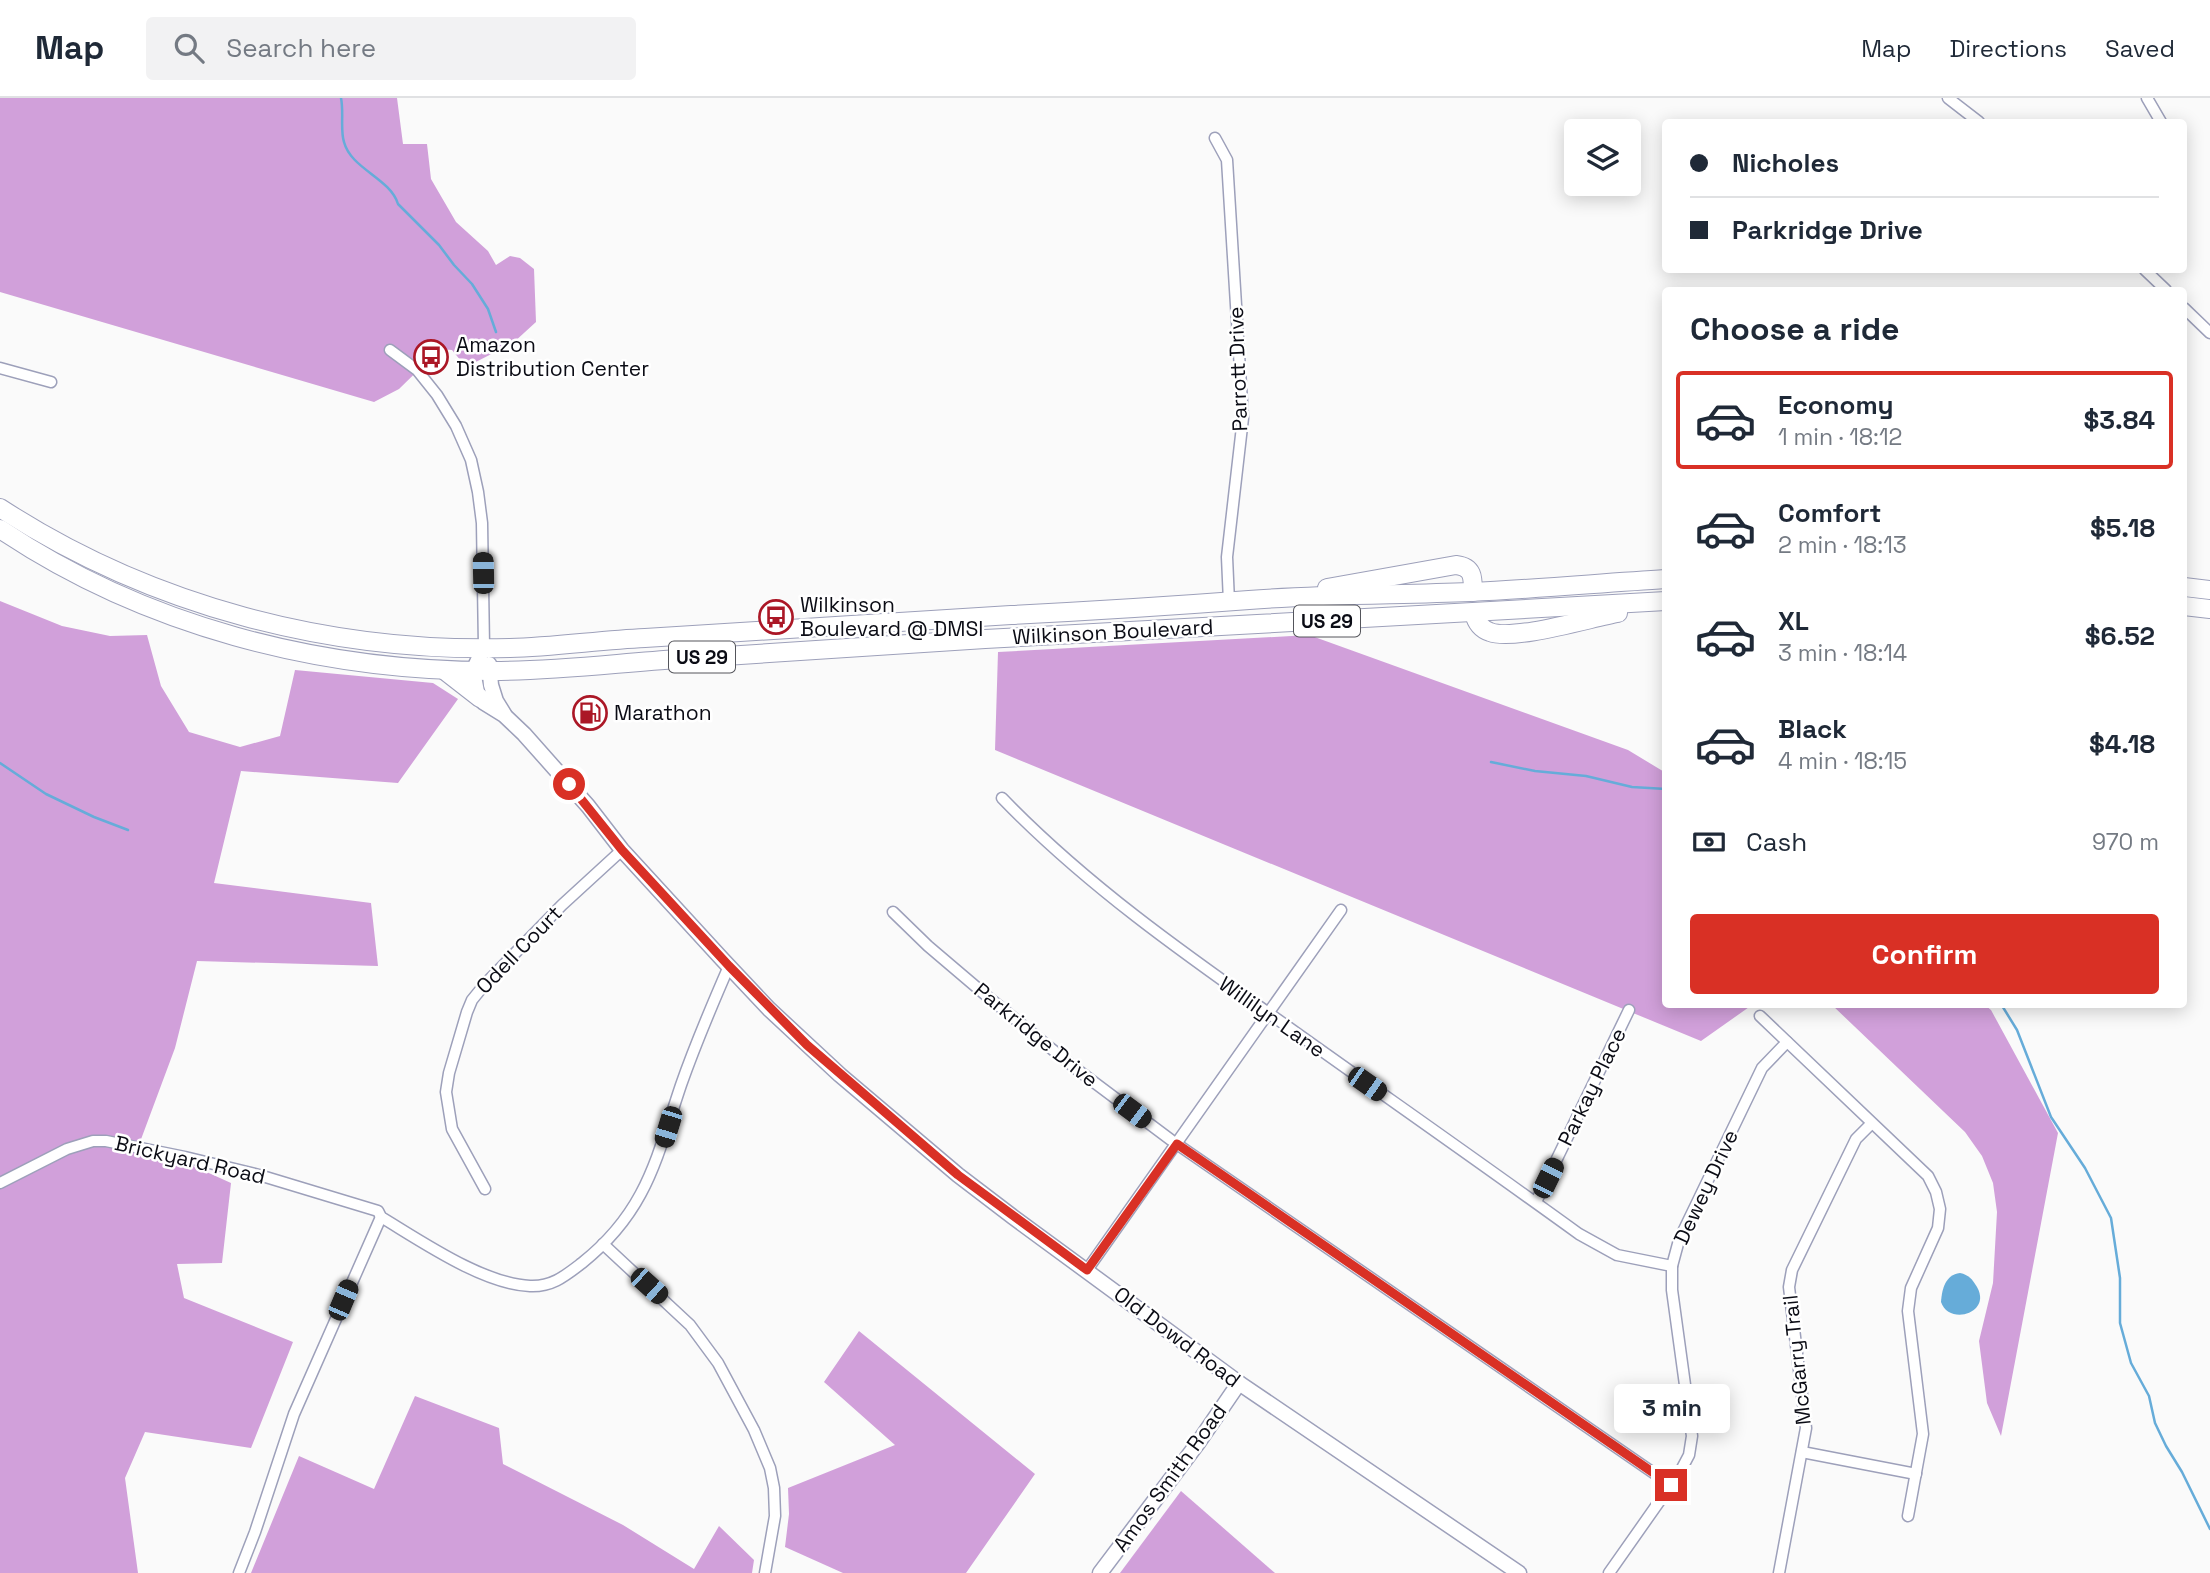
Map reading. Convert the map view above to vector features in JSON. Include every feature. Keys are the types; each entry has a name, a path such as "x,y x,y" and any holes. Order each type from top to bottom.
{"main road":[{"name":"Wilkinson Boulevard","path":"0,508 57,542 121,574 201,604 253,619 370,642 484,648 552,646 1251,600 1473,592 1662,579"},
{"name":"Wilkinson Boulevard","path":"0,529 49,560 114,593 164,613 245,639 324,656 444,670 555,669 963,640 1474,612"},
{"path":"49,560 57,542"},
{"path":"1251,600 1456,565 1470,570 1473,592"},
{"path":"2187,587 2210,590"},
{"path":"1474,612 1475,620 1482,628 1501,635 1662,604"},
{"path":"2187,606 2210,609"},
{"path":"444,670 480,698"}],"street":[{"path":"1948,98 1975,119"},
{"path":"2147,98 2159,119"},
{"name":"Parrott Drive","path":"1215,138 1227,160 1243,418 1227,556 1228,602"},
{"path":"2148,273 2163,287"},
{"path":"2187,311 2210,333"},
{"path":"390,350 417,370 437,395 456,426 471,460 482,523 484,648 477,692 480,698"},
{"path":"0,368 51,382"},
{"path":"1473,592 1474,612"},
{"name":"Old Dowd Road","path":"482,671 505,715"},
{"name":"Old Dowd Road","path":"480,698 505,715 565,779 622,850 797,1036 882,1111 958,1175 1239,1383 1519,1573"},
{"name":"Willilyn Lane","path":"1002,798 1041,836 1145,924 1579,1234 1617,1255 1672,1266"},
{"name":"Odell Court","path":"485,1189 452,1129 446,1092 467,1012 472,1000 504,965 562,905 622,850"},
{"path":"1087,1270 1341,910"},
{"name":"Parkridge Drive","path":"893,912 928,946 999,1006 1075,1068 1177,1144 1671,1485"},
{"name":"Brickyard Road","path":"0,1183 67,1149 93,1141 106,1141 259,1175 378,1211 381,1217 433,1248 485,1274 515,1284 532,1286 553,1283 603,1244 626,1218 648,1183 681,1085 729,966"},
{"name":"Parkay Place","path":"1536,1202 1629,1010"},
{"path":"1760,1016 1928,1176 1936,1192 1940,1209 1938,1228 1911,1288 1908,1311 1923,1434 1908,1516"},
{"name":"Dewey Drive","path":"1609,1573 1689,1455 1692,1436 1672,1290 1672,1266 1679,1240 1762,1068 1787,1042"},
{"name":"McGarry Trail","path":"1779,1573 1802,1452 1806,1415 1789,1287 1792,1270 1856,1139 1871,1124"},
{"path":"239,1573 256,1532 294,1414 381,1217"},
{"path":"603,1244 695,1331 718,1363 754,1430 770,1468 774,1488 775,1517 765,1573"},
{"name":"Amos Smith Road","path":"1100,1573 1198,1443 1239,1383"},
{"path":"1802,1452 1916,1474"}],"shaded area":[{"path":"0,98 397,98 403,144 427,144 431,179 456,222 488,251 496,265 510,256 520,258 534,269 536,322 513,343 466,367 452,350 440,349 399,389 374,402 0,292"},
{"path":"0,601 62,626 110,636 147,635 161,686 189,732 240,747 280,736 295,670 433,683 458,699 398,783 241,771 214,883 371,903 378,966 197,961 175,1048 140,1142 231,1183 222,1263 177,1264 184,1298 293,1342 251,1448 145,1432 125,1478 138,1573 0,1573"},
{"path":"1309,635 1628,750 1662,771 1662,1008 1748,1008 1701,1041 995,750 998,652"},
{"path":"1835,1008 1989,1008 2058,1133 2001,1436 1987,1403 1979,1341 1993,1283 1997,1212 1993,1183 1982,1156 1965,1132"},
{"path":"859,1331 1035,1474 966,1573 843,1573 785,1547 789,1514 788,1488 895,1445 824,1382"},
{"path":"415,1396 499,1428 503,1464 623,1525 694,1569 719,1526 754,1560 752,1573 251,1573 299,1456 374,1489"},
{"path":"1181,1491 1275,1573 1120,1573"}],"water":[{"path":"1960,1273 1972,1280 1980,1296 1979,1304 1974,1310 1960,1315 1945,1309 1941,1302 1943,1288 1948,1280"}],"waterway":[{"path":"341,98 343,137 348,151 362,167 387,187 398,204 439,245 472,284 488,309 496,332"},
{"path":"1491,762 1535,771 1586,776 1632,787 1662,789"},
{"path":"0,763 46,794 128,830"},
{"path":"2003,1008 2017,1030 2051,1117 2085,1168 2111,1218 2120,1278 2120,1323 2131,1363 2149,1396 2155,1423 2210,1529"}],"place":[{"name":"Amazon Distribution Center","path":"431,357"},
{"name":"Wilkinson Boulevard @ DMSI","path":"776,617"},
{"name":"Marathon","path":"590,713"}],"route":[{"path":"569,784 622,850 769,1009 807,1045 958,1175 1087,1270 1177,1144 1671,1485"}]}
